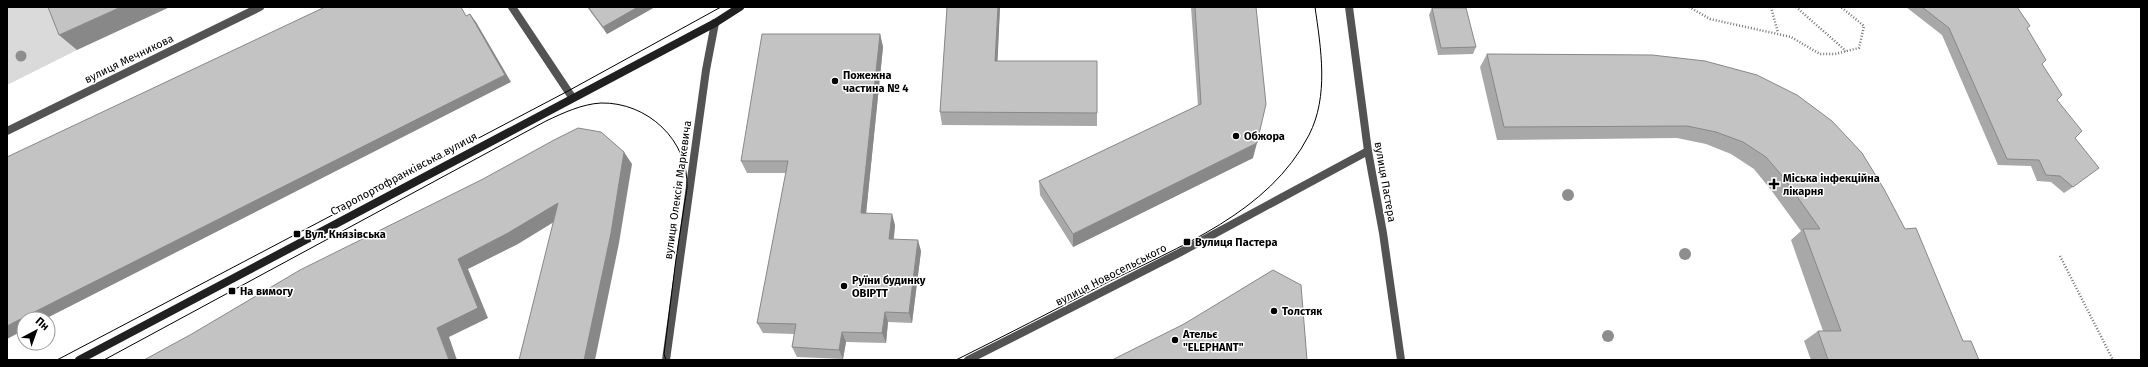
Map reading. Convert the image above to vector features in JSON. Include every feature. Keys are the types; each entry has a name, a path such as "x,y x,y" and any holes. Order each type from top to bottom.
{"main road":[{"name":"Старопортофранківська вулиця","path":"79,360 715,22 740,7"}],"street":[{"name":"вулиця Мечникова","path":"7,131 260,7"},
{"path":"512,7 572,97"},
{"name":"вулиця Пастера","path":"1349,7 1368,151 1383,233 1401,360"},
{"name":"вулиця Олексія Маркевича","path":"666,360 706,70 715,22"},
{"name":"вулиця Новосельського","path":"968,360 1179,253 1368,151"}],"path":[{"path":"1689,7 1697,14 1709,18 1791,37 1821,54 1859,48 1864,26 1841,7"},
{"path":"1771,7 1778,34"},
{"path":"1796,7 1847,51"},
{"path":"2060,256 2113,360"}],"shaded area":[{"path":"7,7 60,7 77,50 7,85"}],"building":[{"path":"48,7 121,7 59,35"},
{"path":"325,7 461,7 466,16 470,14 505,75 37,311 16,311 16,321 7,326 7,157"},
{"path":"588,7 638,7 603,27"},
{"path":"947,7 998,7 995,61 1097,61 1097,113 940,112"},
{"path":"1195,7 1256,7 1266,104 1257,143 1073,234 1039,181 1201,104"},
{"path":"1922,7 2017,7 2030,26 2027,28 2046,60 2042,64 2062,95 2057,100 2082,131 2075,138 2099,168 2073,187 2060,176 2046,175 2039,160 2007,159 1949,28"},
{"path":"1432,8 1466,8 1476,47 1441,48"},
{"path":"762,34 880,34 861,213 892,214 889,239 918,240 909,313 885,312 882,333 842,332 839,350 792,347 796,324 757,323 788,161 741,161"},
{"path":"1487,54 1652,55 1705,61 1757,75 1797,95 1832,121 1862,153 1884,189 1905,229 1916,228 1963,341 1971,341 1979,360 1828,360 1818,331 1841,331 1803,229 1820,229 1784,178 1766,157 1743,142 1716,132 1687,126 1504,127"},
{"path":"578,128 601,132 624,152 611,233 584,360 519,360 558,203 508,233 458,259 478,308 437,328 449,360 144,360 190,335 300,270 483,179"},
{"path":"1273,270 1301,285 1307,360 1112,360 1184,324"}],"tram line":[{"path":"57,360 568,91 721,7"},
{"path":"956,360 1191,241 1246,207 1270,186 1292,162 1309,135 1315,120 1319,104 1322,72 1315,7"},
{"path":"104,360 546,121 580,107 601,103 618,104 634,109 649,117 662,127 673,140 681,154 686,171 687,188 664,354 666,360"}],"place":[{"name":"Пожежна частина № 4","path":"835,81"},
{"name":"Обжора","path":"1236,136"},
{"name":"Міська інфекційна лікарня","path":"1774,184"},
{"name":"Вул. Князівська","path":"297,234"},
{"name":"Вулиця Пастера","path":"1187,242"},
{"name":"Руїни будинку ОВІРТТ","path":"844,286"},
{"name":"На вимогу","path":"232,291"},
{"name":"Толстяк","path":"1274,311"},
{"name":"Ательє \"ELEPHANT\"","path":"1175,340"}]}
